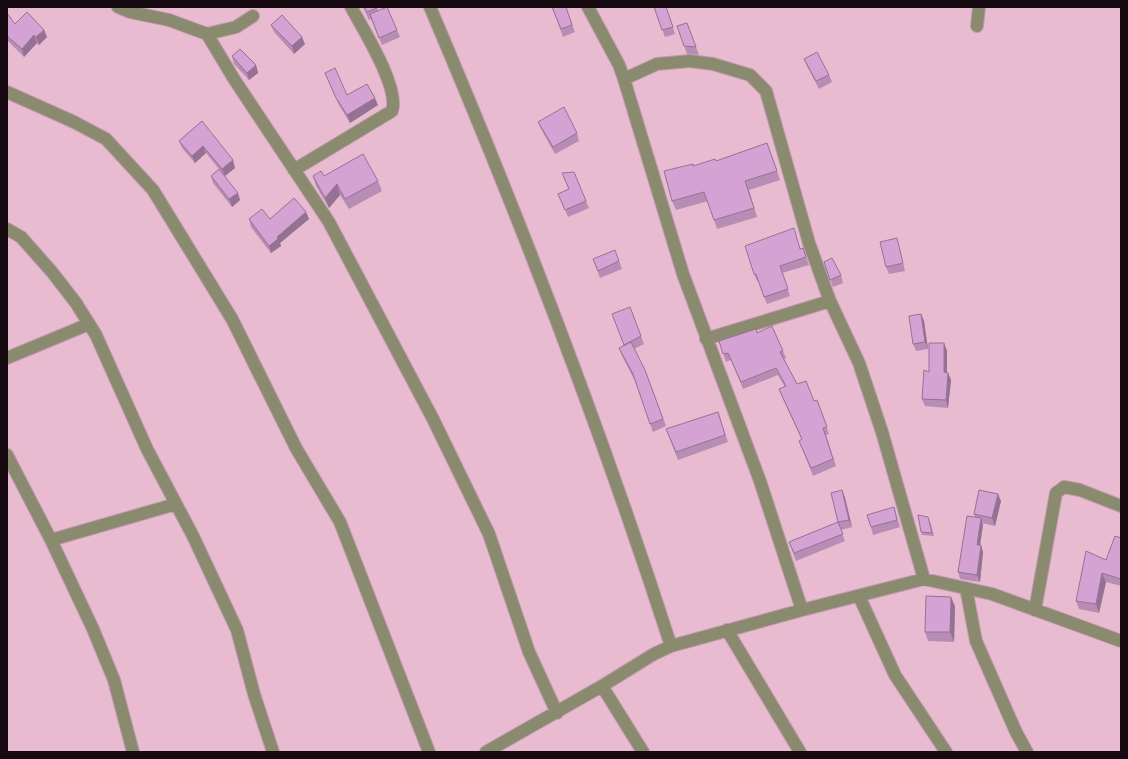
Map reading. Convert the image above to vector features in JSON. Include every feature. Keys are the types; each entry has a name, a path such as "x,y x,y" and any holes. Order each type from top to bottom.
{"street":[{"path":"118,7 130,12 169,20 207,34 236,27 253,16"},
{"path":"294,170 392,111 394,97 388,79 351,7"},
{"path":"430,7 488,144 565,344 642,554 671,646"},
{"path":"588,7 624,79 683,274 760,481 802,610"},
{"path":"977,26 979,7"},
{"path":"207,34 234,79 329,222 433,419 490,534 528,652 556,713"},
{"path":"624,79 657,64 690,61 713,64 746,73 766,91 809,243 830,301 862,369 882,432 924,579"},
{"path":"7,92 74,122 106,139 153,190 232,319 296,448 340,522 429,752"},
{"path":"7,229 21,237 52,272 76,303 96,335 147,449 176,504 237,630 254,694 273,752"},
{"path":"706,339 830,301"},
{"path":"7,358 89,324"},
{"path":"7,456 51,540 114,680 133,752"},
{"path":"1035,610 1056,493 1064,487 1080,490 1121,506"},
{"path":"51,540 176,504"},
{"path":"490,751 654,654 671,646 802,610 924,579 992,594 1121,641"},
{"path":"966,588 976,641 1013,725 1028,752"},
{"path":"859,596 895,675 946,752"},
{"path":"727,630 800,752"},
{"path":"602,686 643,752"}],"building":[{"path":"364,7 377,7 377,8 367,12"},
{"path":"387,7 397,30 379,38 370,14"},
{"path":"552,7 566,7 572,25 561,29"},
{"path":"654,7 666,7 673,27 662,30"},
{"path":"27,12 44,30 36,37 34,35 22,49 7,36 7,13 15,24"},
{"path":"282,15 302,37 292,46 271,25"},
{"path":"687,23 696,47 684,46 677,26"},
{"path":"240,49 256,65 247,73 232,56"},
{"path":"817,52 829,75 816,81 804,59"},
{"path":"335,68 347,95 367,84 375,98 347,115 336,98 325,73"},
{"path":"564,107 577,133 553,147 538,122"},
{"path":"202,121 233,160 222,169 203,146 192,156 179,141"},
{"path":"767,143 777,171 745,181 754,208 714,220 704,192 672,201 664,171 693,164 693,166 715,159 716,161"},
{"path":"363,154 378,181 345,199 337,184 325,198 313,176 321,171 324,176"},
{"path":"219,169 238,193 229,199 211,176"},
{"path":"574,172 586,201 565,210 558,194 569,189 562,173"},
{"path":"294,198 306,212 277,237 278,239 269,246 249,219 262,209 270,219"},
{"path":"794,228 800,249 803,248 806,257 780,266 788,289 764,297 756,274 754,274 745,246"},
{"path":"897,238 903,263 886,267 880,242"},
{"path":"615,250 619,261 598,271 593,259"},
{"path":"832,258 841,275 830,280 824,262"},
{"path":"630,307 641,336 624,345 612,314"},
{"path":"921,314 925,342 913,344 909,316"},
{"path":"772,326 783,351 780,352 797,384 806,381 814,401 817,400 827,427 823,428 833,459 811,468 799,441 802,439 779,389 786,386 776,368 741,382 728,353 723,354 719,341 756,329 757,333"},
{"path":"631,342 645,370 663,419 650,424 633,374 619,348"},
{"path":"929,343 944,343 944,372 948,373 946,400 922,399 924,370 929,372"},
{"path":"718,412 725,435 676,452 666,429"},
{"path":"842,490 849,520 838,522 831,493"},
{"path":"979,490 998,494 992,518 974,514"},
{"path":"894,507 897,520 871,527 867,515"},
{"path":"918,515 928,517 932,533 921,532"},
{"path":"967,516 981,518 977,545 981,545 977,575 958,572"},
{"path":"838,522 843,534 794,553 789,542"},
{"path":"1115,536 1121,538 1121,579 1102,573 1096,604 1076,601 1086,551 1106,560"},
{"path":"926,596 951,597 950,632 925,632"}]}
